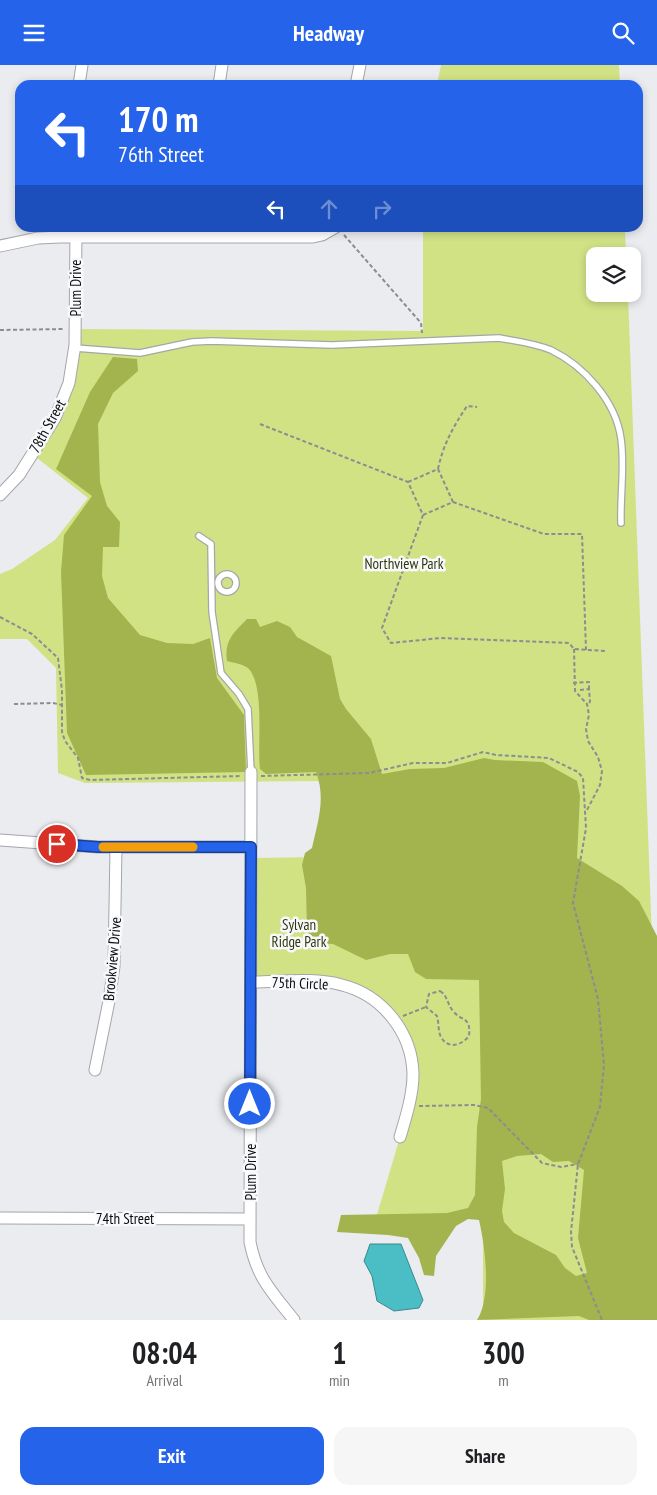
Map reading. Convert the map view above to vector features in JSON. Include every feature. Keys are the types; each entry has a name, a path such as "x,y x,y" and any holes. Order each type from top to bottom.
{"street":[{"path":"80,80 82,65"},
{"path":"220,80 222,65"},
{"path":"357,80 360,65"},
{"path":"0,246 76,232 212,232 313,237 336,232"},
{"name":"Plum Drive","path":"75,348 76,232"},
{"name":"78th Street","path":"0,495 19,475 55,418 69,383 75,348"},
{"name":"Plum Drive","path":"251,774 250,1242 254,1264 263,1281 294,1320"},
{"path":"0,840 116,847 251,847"},
{"name":"Brookview Drive","path":"95,1070 114,966 116,847"},
{"name":"75th Circle","path":"251,982 318,982 342,985 370,997 395,1021 402,1031 411,1057 413,1073 410,1102 400,1137"},
{"name":"74th Street","path":"0,1218 250,1219"}],"lane":[{"path":"75,348 140,353 192,342 212,341 332,345 422,343 499,338 525,342 550,350 583,372 601,392 614,415 621,437 623,465 620,523"},
{"path":"199,536 211,544 215,583 212,612 221,673 239,693 248,709 251,774"}],"path":[{"path":"341,232 421,323 422,343"},
{"path":"0,330 75,329"},
{"path":"453,502 438,469 443,447 466,406 477,407"},
{"path":"260,424 408,482 423,515 382,628 391,643 441,638 569,643 574,649 573,683 575,691 587,704 589,715 586,729 588,741 598,757 602,771 600,785 586,812"},
{"path":"408,482 438,469"},
{"path":"423,515 453,502 544,534 582,534 586,650"},
{"path":"0,617 32,634 58,658 62,732 68,747 78,758 82,778 90,780 162,779 251,774 369,773 413,763 447,763 483,752 511,757 540,756 549,758 578,772 583,778 586,812 584,840 573,903 598,999 604,1065 600,1107 578,1164 571,1232 572,1247 602,1320"},
{"path":"574,649 605,651"},
{"path":"573,683 589,682 590,703 587,704"},
{"path":"580,690 589,689"},
{"path":"14,704 53,703 62,705"},
{"path":"436,991 442,993 453,1012 464,1018 469,1024 469,1036 467,1039 458,1045 447,1044 440,1034 437,1017 426,1007 429,994 436,991"},
{"path":"395,1021 426,1007"},
{"path":"410,1102 420,1106 474,1105 488,1108 542,1163 561,1167 578,1164"}],"green space":[{"path":"441,65 619,65 620,80 438,80"},
{"name":"Northview Park","path":"423,232 625,232 626,247 586,247 586,302 628,302 657,1075 657,1320 483,1320 483,1218 376,1218 400,1137 413,1073 392,1017 342,985 251,982 251,858 324,857 324,781 85,783 58,773 56,668 27,639 0,639 0,574 12,569 55,540 88,498 32,454 63,401 75,329 423,331"},
{"path":"113,357 137,359 138,371 113,393 98,424 100,482 107,506 120,522 119,547 103,547 102,576 108,598 140,635 167,643 193,644 210,638 217,678 244,715 246,772 86,775 67,733 61,572 64,535 92,496 56,469 90,392"},
{"path":"247,619 256,619 260,627 277,621 290,627 297,637 331,656 340,699 371,739 382,774 410,769 444,768 484,758 543,762 577,781 580,796 577,858 622,886 639,901 657,936 657,1320 589,1320 579,1316 477,1320 482,1310 486,1285 485,1257 479,1220 468,1219 456,1226 436,1256 434,1276 424,1275 419,1258 408,1238 337,1232 341,1215 447,1213 468,1208 475,1195 477,1127 481,1099 479,980 426,979 415,972 408,954 390,954 366,960 333,944 315,943 307,931 306,888 302,865 305,853 312,848 319,819 321,800 319,782 316,772 266,774 260,769 259,702 254,678 247,667 227,661 226,654 228,643 234,633","holes":["541,1154 553,1162 569,1161 584,1170 578,1238 587,1273 576,1276 565,1268 556,1255 514,1233 504,1222 502,1211 505,1189 502,1161 517,1156"]}],"water":[{"path":"370,1244 401,1244 423,1300 419,1308 394,1311 377,1301 372,1276 364,1261"}],"slow traffic":[{"path":"103,847 193,847"}],"route":[{"path":"57,844 82,847 251,847 250,1104"}],"park label":[{"name":"Sylvan Ridge Park","path":"299,932"}]}
